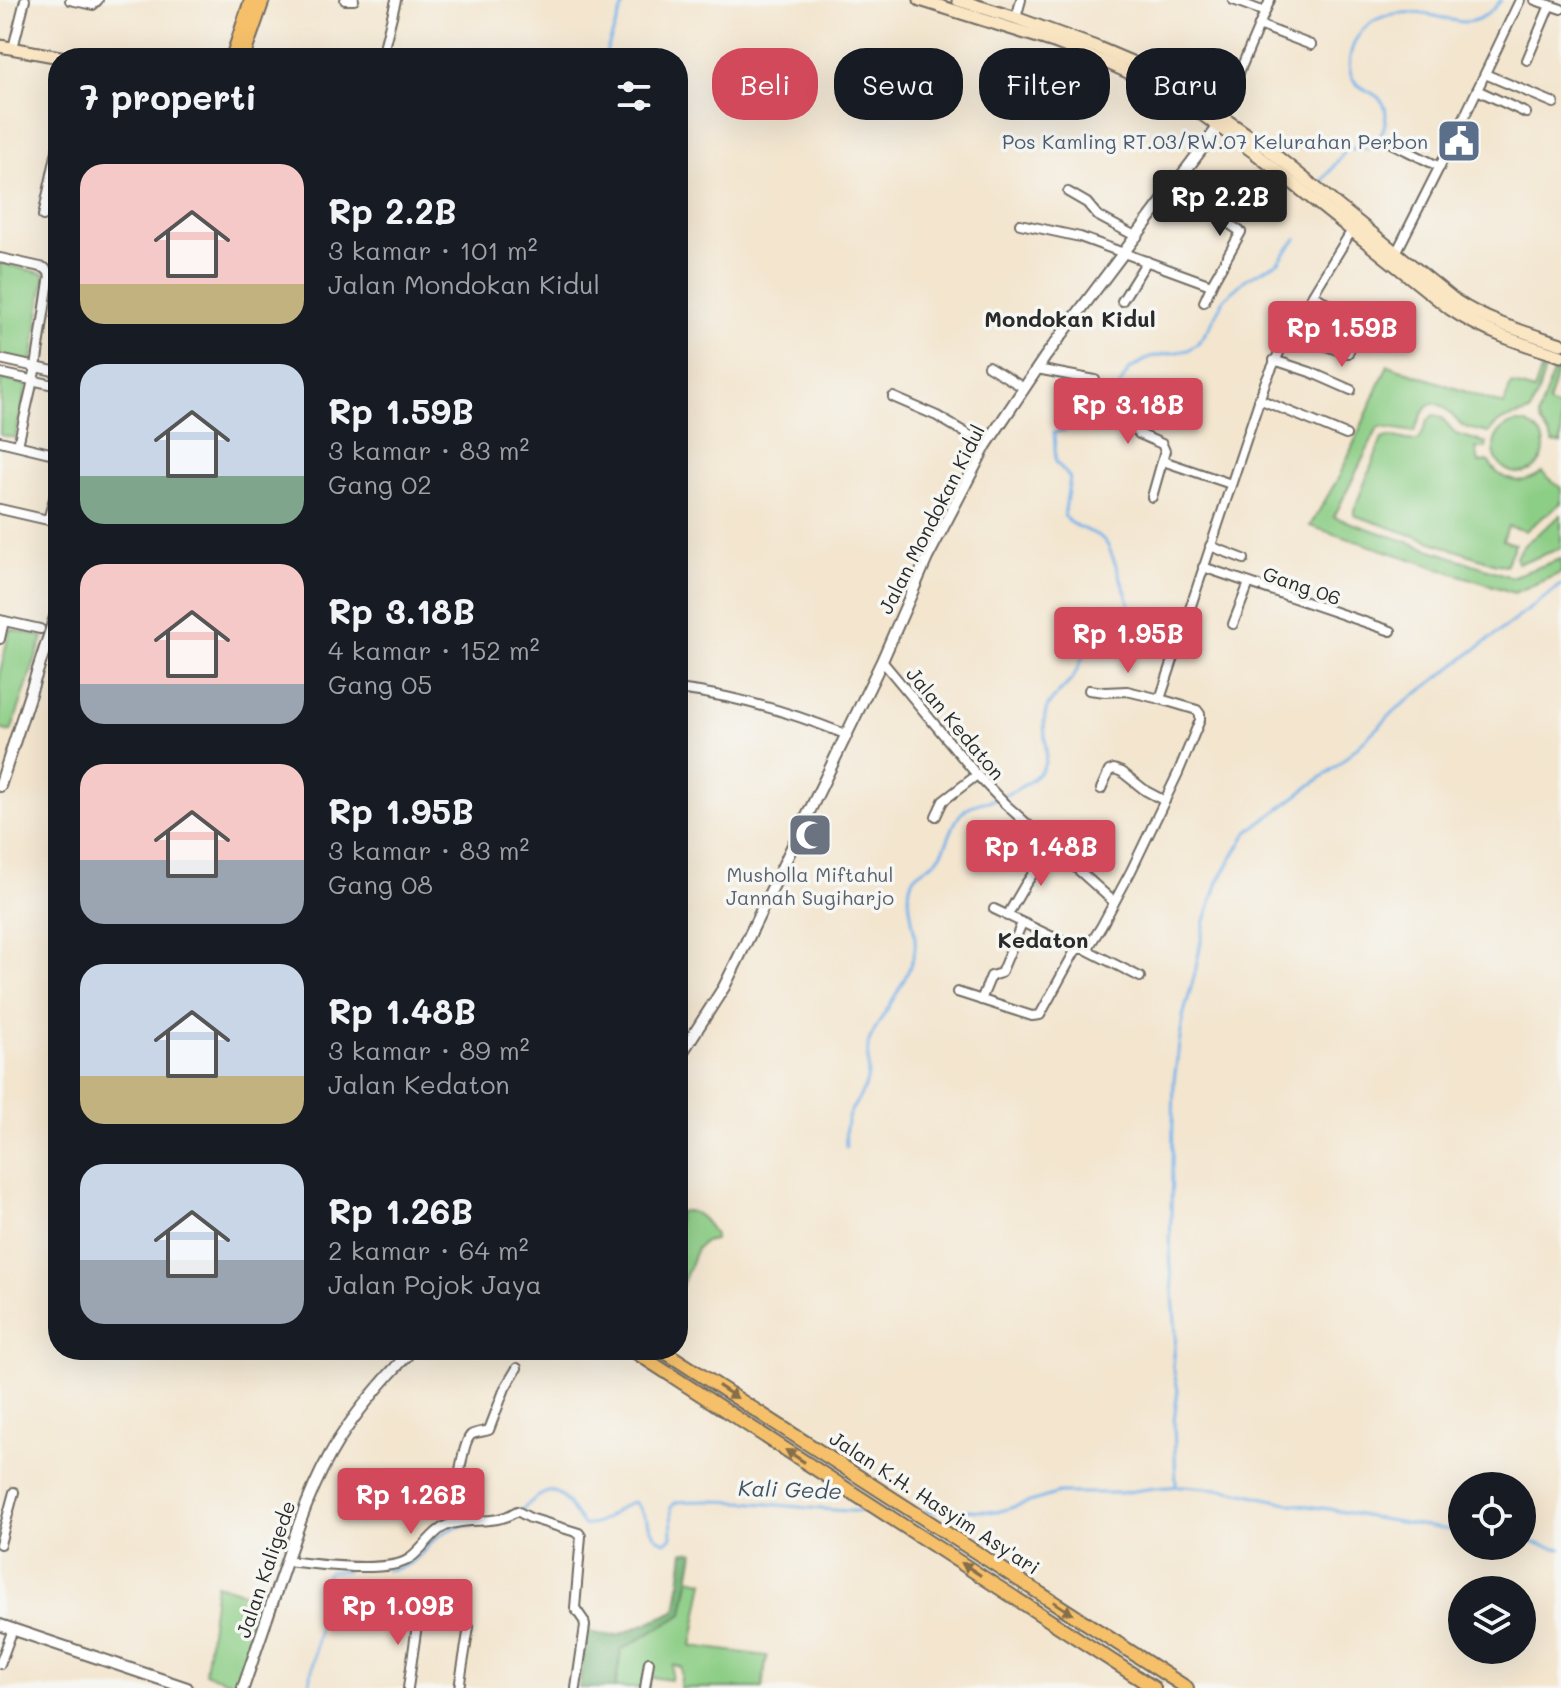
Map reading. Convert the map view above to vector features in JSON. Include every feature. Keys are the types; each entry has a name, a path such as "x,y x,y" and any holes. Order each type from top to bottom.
{"highway":[{"path":"235,48 251,0"},
{"path":"246,48 263,0"},
{"name":"Jalan K.H. Hasyim Asy'ari","path":"647,1360 1154,1688"},
{"path":"664,1360 679,1369 677,1375 669,1374"},
{"name":"Jalan K.H. Hasyim Asy'ari","path":"678,1360 1187,1688"}],"main road":[{"path":"920,0 937,2 1126,71"},
{"path":"958,0 1016,18 1126,60"},
{"path":"0,46 48,55"},
{"path":"1220,121 1398,258 1450,309 1497,335 1558,349"},
{"path":"1295,177 1352,230 1398,258"}],"street":[{"path":"13,48 25,0"},
{"path":"70,0 93,5 98,0"},
{"path":"345,0 354,0"},
{"path":"385,44 396,0"},
{"path":"1016,18 1021,0"},
{"path":"1233,0 1265,12"},
{"path":"1220,121 1270,0"},
{"path":"1398,258 1520,0"},
{"path":"1535,0 1561,9"},
{"path":"1527,60 1550,5"},
{"path":"1259,25 1311,45"},
{"path":"1485,74 1554,103"},
{"path":"1477,90 1526,113"},
{"name":"Jalan Mondokan Kidul","path":"882,661 927,558 986,445 1037,369 1220,121"},
{"path":"1387,141 1440,167"},
{"path":"1175,186 1213,208 1241,232 1204,302"},
{"path":"1068,192 1087,203 1098,216 1137,237"},
{"path":"43,216 48,193"},
{"path":"1020,224 1080,237 1211,285"},
{"path":"1160,699 1274,360 1352,230"},
{"path":"0,258 48,270"},
{"path":"1122,301 1147,261"},
{"path":"18,445 36,367 48,288"},
{"path":"1313,295 1385,328"},
{"path":"1289,332 1348,353 1364,319"},
{"path":"0,359 48,370"},
{"path":"1274,360 1351,390"},
{"path":"988,366 1024,388"},
{"path":"1037,369 1095,380"},
{"path":"0,373 48,384"},
{"path":"1145,394 1136,430 1163,446 1165,451 1152,497"},
{"path":"893,397 937,416 986,445"},
{"path":"1259,399 1346,435"},
{"path":"0,441 48,452"},
{"path":"1163,461 1231,484"},
{"path":"0,509 48,520"},
{"path":"1210,546 1244,559"},
{"name":"Gang 06","path":"1203,567 1391,631"},
{"path":"1233,624 1249,583"},
{"path":"0,638 2,620 40,629"},
{"path":"0,786 48,639"},
{"path":"688,1043 724,987 882,661"},
{"name":"Jalan Kedaton","path":"882,661 994,793 1114,902"},
{"path":"688,690 762,704 845,734"},
{"path":"957,992 1032,1016 1040,1015 1074,953 1082,949 1101,927 1165,801 1201,716 1195,709 1127,691 1089,690"},
{"path":"1101,789 1109,771 1114,769 1165,801"},
{"path":"936,816 943,801 977,775"},
{"path":"1007,916 1052,847"},
{"path":"994,909 1140,977"},
{"path":"981,1000 991,976 1001,973 1022,923"},
{"name":"Jalan Kaligede","path":"243,1688 310,1496 338,1441 403,1360"},
{"path":"453,1523 468,1440 472,1434 489,1430 505,1388 517,1368"},
{"path":"0,1544 14,1492"},
{"path":"286,1561 335,1567 396,1565 408,1560 453,1523 503,1519 515,1511 580,1534 575,1608 585,1626 576,1688"},
{"path":"408,1688 419,1611"},
{"path":"0,1625 187,1688"},
{"path":"459,1688 469,1627"},
{"path":"0,1664 13,1629"},
{"path":"645,1688 649,1662"}],"green space":[{"path":"0,263 45,274 32,362 0,355"},
{"path":"1546,356 1548,360 1530,412 1503,420 1489,433 1463,426 1442,406 1435,404 1426,408 1414,432 1378,428 1334,517 1511,577 1561,559 1561,573 1514,593 1310,526 1340,475 1388,365 1504,405 1511,384 1534,391"},
{"path":"1557,361 1560,361 1548,404 1561,409 1561,444 1553,443 1538,416"},
{"path":"1,379 27,385 15,438 0,435"},
{"path":"1434,415 1441,417 1456,434 1486,443 1486,448 1476,448 1479,463 1488,461 1505,478 1527,480 1542,472 1561,488 1561,503 1525,531 1508,526 1503,540 1515,544 1506,565 1354,515 1382,439 1390,437 1418,441 1428,420"},
{"path":"1519,423 1537,430 1544,448 1537,466 1519,473 1501,466 1494,448 1501,430"},
{"path":"1561,515 1561,548 1517,563 1516,556 1525,544"},
{"path":"10,629 43,637 11,732 0,729 0,672"},
{"path":"688,1212 698,1215 715,1235 714,1240 704,1242 697,1248 688,1270"},
{"path":"684,1551 694,1552 683,1614 621,1650 615,1688 579,1688 587,1632 619,1635 677,1608"},
{"path":"689,1578 704,1581 692,1646 767,1656 762,1688 680,1688 682,1667 673,1665 671,1680 650,1677 648,1688 615,1688 621,1650 682,1614"},
{"path":"216,1584 269,1600 240,1685 205,1673"}],"waterway":[{"path":"608,48 625,0"},
{"path":"1321,183 1345,151 1371,148 1385,124 1383,103 1353,80 1349,67 1353,45 1360,33 1376,20 1394,14 1414,13 1465,22 1476,20 1501,0"},
{"path":"846,1147 848,1118 867,1080 869,1041 902,985 915,949 910,884 919,872 938,858 963,811 1011,792 1039,773 1046,758 1044,720 1050,703 1074,676 1093,638 1129,614 1127,597 1105,541 1064,516 1070,478 1056,462 1054,433 1109,422 1120,385 1129,370 1150,357 1188,350 1197,344 1224,299 1246,279 1278,262 1297,238"},
{"path":"1176,1486 1174,1420 1178,1390 1173,1367 1176,1334 1170,1253 1174,1080 1183,1017 1205,921 1218,882 1247,833 1338,765 1398,708 1561,585"},
{"name":"Kali Gede","path":"922,1512 997,1512 1059,1493 1121,1493 1183,1486 1230,1490 1292,1504 1448,1530"},
{"name":"Kali Gede","path":"522,1510 534,1499 551,1492 563,1498 583,1525 590,1525 634,1502 655,1535 665,1542 672,1537 671,1506 677,1502 726,1501 874,1512"},
{"name":"Kali Gede","path":"890,1512 906,1512"},
{"name":"Kali Gede","path":"386,1570 408,1565 449,1530 466,1525 501,1523 517,1515"},
{"name":"Kali Gede","path":"1536,1543 1561,1549"},
{"name":"Kali Gede","path":"309,1688 327,1574 329,1571 346,1571"}],"place":[{"name":"Pos Kamling RT.03/RW.07 Kelurahan Perbon","path":"1459,141"},
{"name":"Musholla Miftahul Jannah Sugiharjo","path":"810,835"}],"district":[{"name":"Mondokan Kidul","path":"1070,318"},
{"name":"Kedaton","path":"1043,939"}]}
